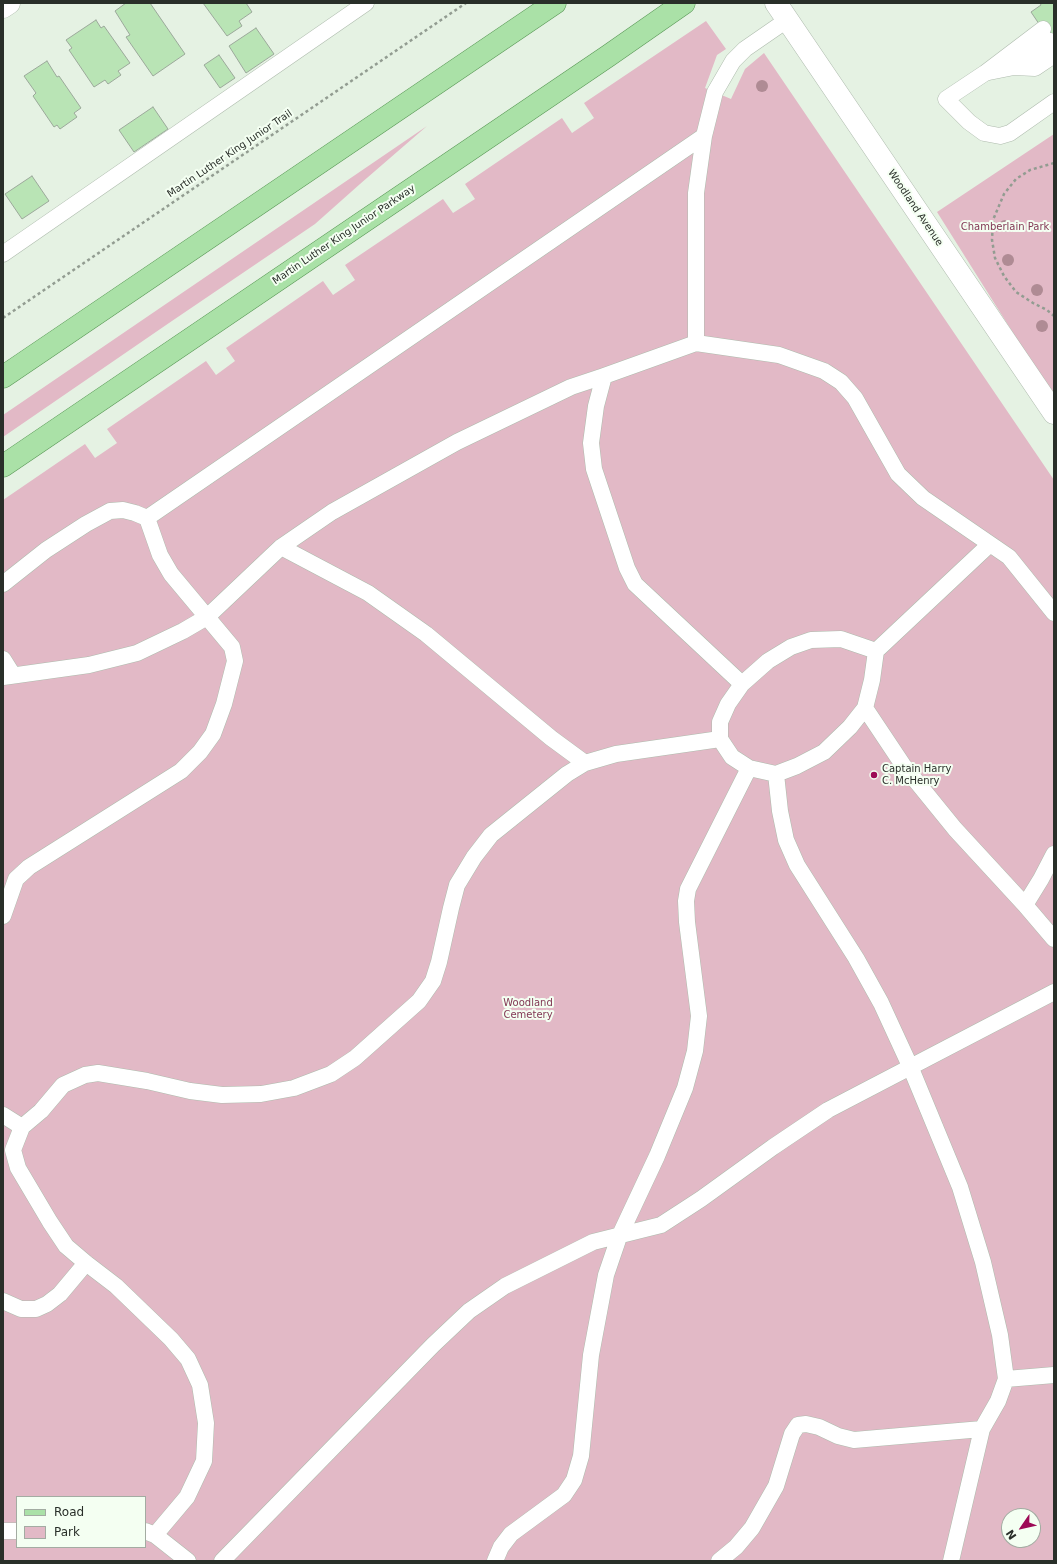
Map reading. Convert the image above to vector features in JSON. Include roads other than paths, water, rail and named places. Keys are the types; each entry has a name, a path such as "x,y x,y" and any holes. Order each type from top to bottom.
{"main road":[{"path":"3,377 555,3"},
{"name":"Martin Luther King Junior Parkway","path":"3,466 602,61 684,3"}],"street":[{"path":"3,8 9,3"},
{"name":"Woodland Avenue","path":"781,11 1054,413"}],"lane":[{"path":"3,254 366,3"},
{"path":"696,343 696,193 704,136 715,92 733,61 781,11"},
{"path":"985,73 1014,67 1049,41"},
{"path":"1049,41 985,73 946,99 969,122 984,132 1000,136 1010,133 1054,102"},
{"path":"147,518 704,136"},
{"path":"3,659 8,676 89,665 137,653 183,631 207,617 281,547 332,512 456,442 571,387 696,343 779,354 824,370 841,382 855,398 898,474 923,498 1009,557 1054,613"},
{"path":"604,376 596,406 591,443 594,469 627,568 635,584 742,684"},
{"path":"3,584 46,550 86,524 110,511 123,510 147,518"},
{"path":"3,916 16,879 29,867 181,771 200,752 213,734 224,704 235,660 232,648 171,574 160,555 147,518"},
{"path":"876,651 841,639 812,640 791,647 768,661 742,684 728,704 720,722 720,739 732,757 750,768 776,774 797,766 824,752 850,727 865,708 872,680 876,651 990,545"},
{"path":"281,547 368,593 413,625 551,738 585,763"},
{"path":"865,708 903,765 955,829 1054,939"},
{"path":"188,1561 150,1533 187,1497 204,1461 206,1423 200,1385 188,1359 171,1339 116,1286 66,1246 18,1168 13,1150 22,1127 41,1112 63,1085 84,1075 98,1073 147,1080 190,1091 222,1095 261,1094 294,1088 331,1074 355,1058 419,1001 432,981 439,962 450,908 457,885 474,857 491,835 567,774 585,763 616,754 720,739"},
{"path":"495,1561 501,1546 511,1534 564,1495 574,1480 582,1456 591,1355 606,1275 618,1237 657,1156 685,1088 695,1051 699,1016 687,922 686,902 688,889 750,768"},
{"path":"776,774 780,811 786,840 797,865 856,958 881,1003 910,1066 960,1187 986,1277 1000,1335 1006,1379 998,1401 982,1429 951,1561"},
{"path":"1025,905 1054,854"},
{"path":"222,1561 468,1311 505,1286 593,1242 618,1237 661,1225 701,1199 773,1147 828,1110 1054,992"},
{"path":"3,1115 22,1127"},
{"path":"3,1301 22,1309 36,1309 47,1304 60,1294 86,1263"},
{"path":"1006,1379 1054,1376"},
{"path":"719,1561 736,1547 752,1528 776,1486 792,1434 798,1426 806,1424 819,1427 838,1436 854,1440 982,1429"},
{"path":"3,1531 16,1531"}],"place":[{"name":"Captain Harry C. McHenry","path":"874,775"}],"park label":[{"name":"Chamberlain Park","path":"1005,227"},
{"name":"Woodland Cemetery","path":"528,1008"}]}
